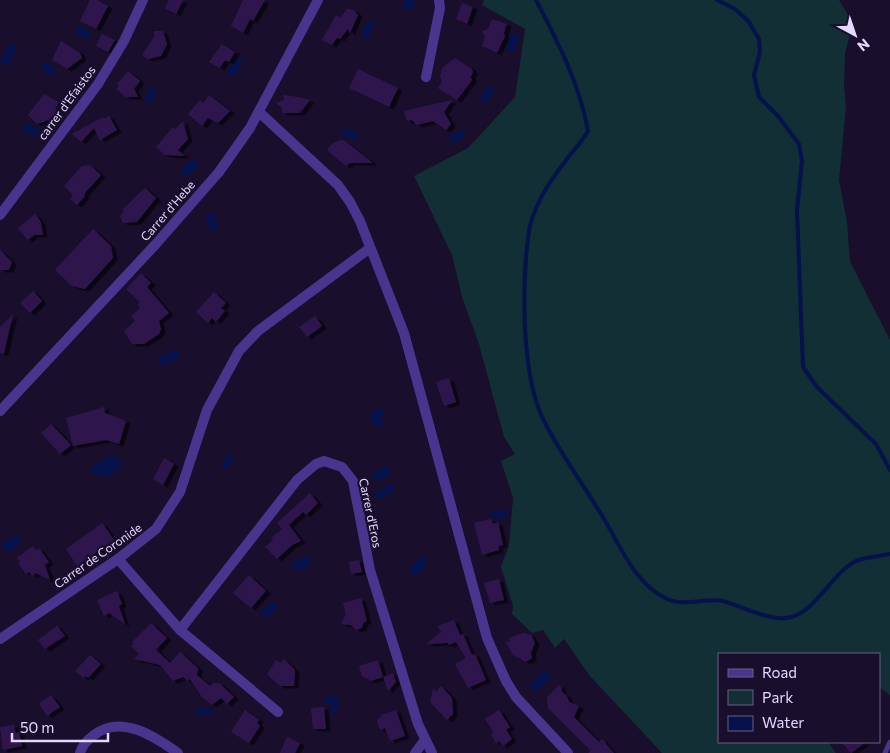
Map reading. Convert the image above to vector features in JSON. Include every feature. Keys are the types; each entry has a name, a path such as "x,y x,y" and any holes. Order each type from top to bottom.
{"street":[{"name":"carrer d'Efaistos","path":"0,215 98,84 124,41 143,0"},
{"name":"Carrer d'Hebe","path":"0,411 155,245 219,172 259,112 318,0"},
{"path":"426,77 440,8 439,0"},
{"path":"259,112 338,185 354,208 404,333 487,638 506,681 516,697 568,753"},
{"name":"Carrer de Coronide","path":"0,639 118,558 156,529 170,510 187,478 207,410 239,350 258,331 370,248"},
{"name":"Carrer d'Eros","path":"180,630 297,480 316,464 324,461 337,464 342,467 353,481 370,570 418,724 432,753"},
{"path":"118,558 180,630 278,712"},
{"path":"80,753 83,746 104,728 118,726 150,736 178,753"},
{"path":"415,753 425,740"}],"lane":[{"path":"885,753 890,742"}],"green space":[{"path":"484,0 839,0 853,23 845,54 844,85 846,107 839,180 847,222 850,261 890,340 890,695 880,688 880,653 718,653 718,743 829,743 836,753 662,753 589,675 564,639 555,648 543,630 532,633 512,614 513,606 501,567 509,545 513,498 501,461 515,454 504,437 479,344 462,297 452,255 414,176 468,148 515,97 525,29 482,5"}],"water":[{"path":"404,0 415,0 412,9 404,10 402,8"},
{"path":"371,22 376,26 371,29 368,38 365,39 361,32 365,25"},
{"path":"78,25 91,32 87,39 75,33"},
{"path":"511,33 520,36 514,52 506,49"},
{"path":"15,44 17,50 6,66 0,62 9,45"},
{"path":"236,57 243,62 234,77 227,73"},
{"path":"44,62 56,69 52,76 40,69"},
{"path":"487,85 495,90 486,103 479,99"},
{"path":"150,87 156,89 151,103 144,101"},
{"path":"27,121 32,127 39,128 37,136 22,131"},
{"path":"352,129 359,135 355,140 350,137 342,138 340,131"},
{"path":"460,130 466,132 459,142 448,140 451,133 457,134"},
{"path":"192,158 199,164 187,178 180,172"},
{"path":"214,213 217,229 210,231 206,215"},
{"path":"173,350 179,353 178,359 161,366 158,363 160,357"},
{"path":"380,406 385,414 381,417 383,424 375,427 370,416"},
{"path":"228,454 234,457 227,470 221,467"},
{"path":"109,455 117,457 120,462 120,468 107,476 93,474 91,466 101,462"},
{"path":"388,465 392,473 376,482 372,474"},
{"path":"391,483 395,490 378,500 374,493"},
{"path":"507,509 506,516 501,520 487,515 494,511"},
{"path":"16,534 22,542 7,553 1,545"},
{"path":"426,556 424,570 413,576 410,567 415,564 417,559"},
{"path":"308,557 311,566 296,571 291,567 295,560"},
{"path":"272,601 278,606 270,615 262,617 260,610 266,608"},
{"path":"544,669 552,676 537,692 529,685"},
{"path":"325,696 338,697 338,713 332,713 332,704 324,703"},
{"path":"196,707 213,710 212,716 195,714"}],"building":[{"path":"90,0 97,0 108,6 96,29 80,21"},
{"path":"169,0 183,0 176,14 165,8"},
{"path":"243,0 265,0 253,21 250,19 243,33 231,26"},
{"path":"462,3 473,7 467,24 456,19"},
{"path":"347,9 354,10 358,15 350,33 348,29 332,45 322,40 336,15 340,18"},
{"path":"492,19 507,24 505,36 497,53 482,46 485,37 482,31 488,29"},
{"path":"154,31 163,31 167,44 161,56 148,59 142,55 154,37"},
{"path":"102,34 115,40 108,52 96,46"},
{"path":"61,41 80,53 82,58 67,69 52,60"},
{"path":"222,44 235,52 229,62 225,60 220,68 209,62"},
{"path":"455,58 471,68 473,72 472,80 457,100 438,88 442,81 440,77 442,68"},
{"path":"358,69 398,88 389,107 349,88"},
{"path":"128,71 140,81 134,89 138,97 126,97 116,89 119,86 117,84"},
{"path":"44,94 59,102 55,108 57,110 49,120 37,124 28,115"},
{"path":"209,95 230,111 218,123 208,118 202,126 188,114 200,100 203,103"},
{"path":"283,95 310,100 300,113 282,113 282,108 276,103 284,100"},
{"path":"452,100 444,112 451,124 446,130 433,121 417,125 412,120 407,121 404,111"},
{"path":"109,116 117,130 100,140 94,128 81,142 72,134 103,117 104,119"},
{"path":"183,121 188,139 178,150 185,156 165,155 156,147 173,127 175,129"},
{"path":"341,140 345,141 373,163 350,163 346,166 327,150 333,143"},
{"path":"90,165 101,175 77,205 70,199 73,195 64,186 82,166"},
{"path":"145,188 156,198 137,222 123,223 120,216 124,211 122,210"},
{"path":"35,214 41,222 43,235 34,235 28,240 18,228"},
{"path":"93,229 111,246 113,258 85,289 72,286 55,270"},
{"path":"0,250 12,262 9,270 0,270"},
{"path":"141,273 151,283 147,287 169,313 159,321 161,329 159,334 144,344 132,344 124,331 135,321 131,316 140,308 138,305 140,302 126,289"},
{"path":"33,291 42,301 30,313 20,303"},
{"path":"214,292 226,303 221,308 225,311 216,322 212,318 208,323 196,312"},
{"path":"13,314 4,353 0,353 0,327"},
{"path":"315,316 322,326 307,337 299,327"},
{"path":"449,378 456,402 444,406 436,382"},
{"path":"104,407 105,413 126,421 119,444 106,440 73,446 66,418"},
{"path":"51,424 71,445 60,454 41,433"},
{"path":"164,458 174,464 163,485 153,479"},
{"path":"310,493 318,503 306,515 303,512 289,525 301,541 292,545 277,559 265,547 273,540 271,538 282,529 277,523"},
{"path":"491,519 493,524 498,522 503,545 498,546 499,550 482,555 474,523"},
{"path":"102,523 114,540 77,566 66,549"},
{"path":"33,546 36,550 39,548 49,562 45,565 50,580 36,573 32,576 29,572 26,574 18,563 20,562 17,558"},
{"path":"359,560 362,572 351,574 349,562"},
{"path":"249,575 266,591 251,608 233,593"},
{"path":"499,579 504,600 490,603 484,583"},
{"path":"117,591 122,604 119,606 125,624 109,613 104,616 97,600"},
{"path":"361,598 367,621 364,622 362,628 356,630 351,625 341,624 346,614 343,603"},
{"path":"454,620 460,635 463,634 472,655 475,654 486,680 468,688 455,664 466,658 456,642 449,645 448,643 426,644 441,632 438,626"},
{"path":"151,623 167,638 156,650 170,663 180,652 198,668 197,675 210,686 213,683 219,683 234,697 227,704 221,698 212,705 202,697 190,679 188,681 183,677 173,681 160,665 134,659 139,654 131,646 134,643 132,642"},
{"path":"57,626 65,636 45,649 38,640"},
{"path":"523,633 531,635 535,643 531,653 532,658 526,662 513,655 506,643 510,641 509,638"},
{"path":"90,655 101,664 88,678 86,676 84,678 75,671"},
{"path":"284,659 295,670 294,686 280,686 267,674 276,660 280,663"},
{"path":"378,660 383,677 371,681 362,676 359,666"},
{"path":"393,673 396,682 388,691 383,677"},
{"path":"560,684 562,692 567,696 569,702 579,706 574,717 599,742 602,739 614,753 588,753 592,749 590,750 548,708 547,697"},
{"path":"441,686 452,698 453,714 447,720 430,702 433,688 436,692"},
{"path":"51,695 60,707 47,716 39,704"},
{"path":"324,707 326,729 313,729 311,708"},
{"path":"245,710 259,720 257,723 260,726 249,743 231,732"},
{"path":"396,710 405,736 390,741 385,728 380,730 377,720 381,715"},
{"path":"499,710 510,727 506,730 512,739 503,746 499,741 496,743 491,734 494,733 485,719"},
{"path":"14,725 16,733 19,732 22,746 3,750 0,727"},
{"path":"287,737 300,743 295,753 280,753"},
{"path":"842,743 865,743 851,753"}],"waterway":[{"path":"536,0 560,47 574,80 588,131 548,186 537,206 530,227 526,258 524,307 527,358 531,382 545,423 637,574 654,591 672,601 723,601 766,616 783,618 791,617 809,607 839,574 856,561 890,554"},
{"path":"717,0 735,9 749,22 759,39 760,52 754,75 759,97 778,116 799,144 802,161 797,210 803,367 817,387 876,444 890,470"}]}
